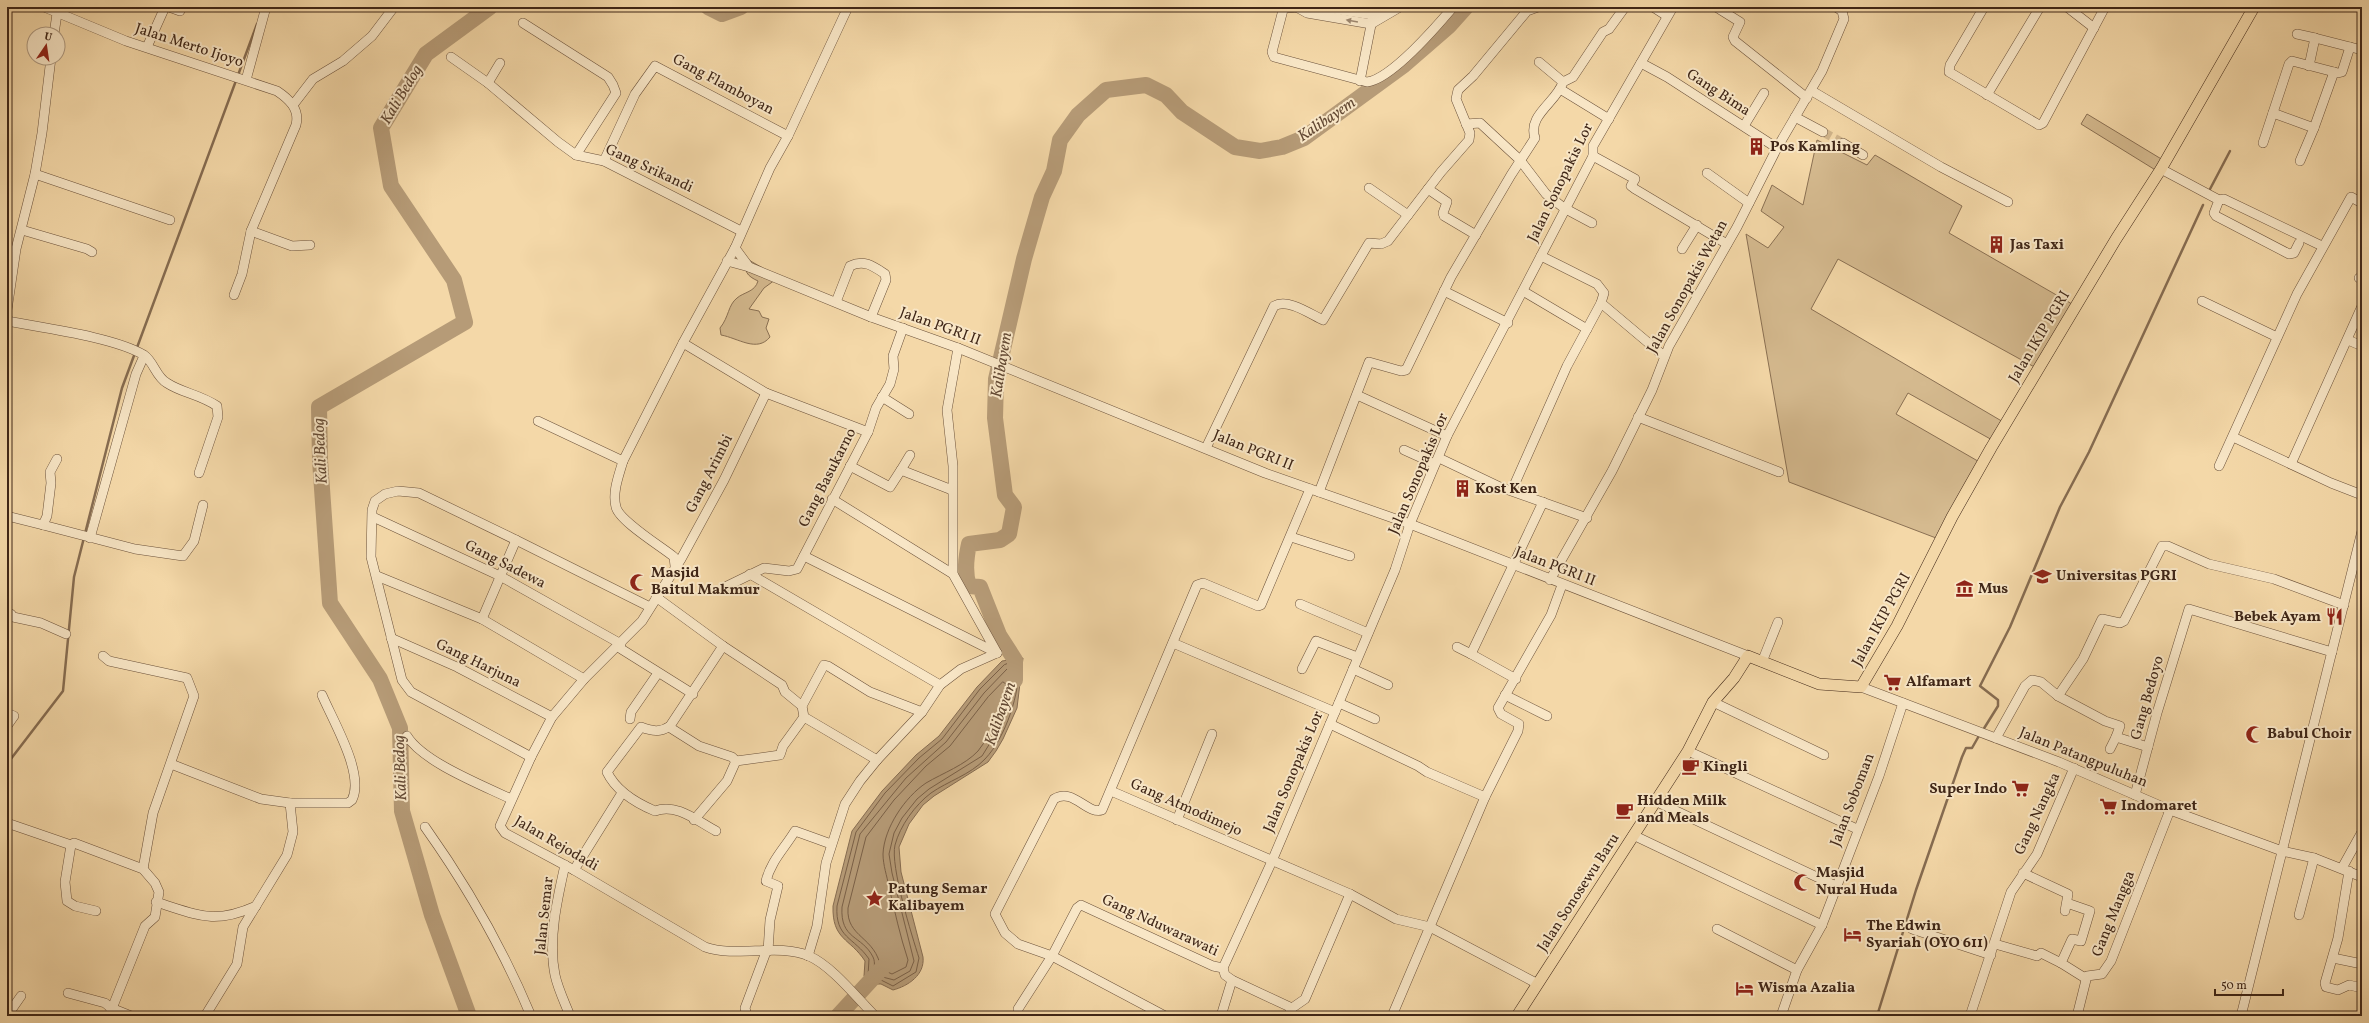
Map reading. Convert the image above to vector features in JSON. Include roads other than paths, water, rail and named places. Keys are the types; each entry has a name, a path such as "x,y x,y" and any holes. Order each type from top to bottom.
{"main road":[{"name":"Jalan IKIP PGRI","path":"1861,687 1898,626 1952,517 1991,448 2116,239 2161,169 2254,7"},
{"path":"1748,656 1818,684 1861,687"},
{"name":"Jalan Sonosewu Baru","path":"1517,1016 1688,751 1713,702 1734,678 1748,656"}],"street":[{"name":"Jalan Merto Ijoyo","path":"44,7 57,9 147,47 277,91 293,105"},
{"path":"147,47 165,7"},
{"path":"170,7 180,11 182,7"},
{"path":"241,78 266,7"},
{"path":"234,295 242,274 251,230 298,119 293,105 313,79 343,60 372,36 394,7"},
{"path":"675,566 674,557 620,514 616,508 616,490 623,461 683,343 735,248 741,231 788,136 848,7"},
{"path":"1400,7 1372,19 1308,13 1299,7 1286,8 1283,10 1272,52 1274,57 1360,81 1375,81 1391,69 1437,27 1453,7"},
{"path":"1320,7 1372,19"},
{"path":"1360,81 1372,19 1387,7"},
{"path":"1206,448 1274,306 1283,303 1290,305 1323,320 1369,243 1381,244 1386,242 1469,140 1471,135 1456,99 1458,90 1473,76 1527,12 1538,7"},
{"path":"1319,492 1369,362 1401,372 1406,370 1444,291 1520,160 1535,138 1533,131 1536,120 1561,85 1573,77 1603,32 1609,29 1625,7"},
{"path":"1653,7 1667,16"},
{"name":"Jalan Sonopakis Lor","path":"1223,968 1272,861 1395,570 1410,524 1447,436 1508,323 1564,208 1593,156 1593,146 1673,7"},
{"path":"1716,7 1740,22 1734,37 1735,41 1810,94 1941,167 2008,202"},
{"path":"1984,7 1949,68 1949,72 2035,124 2043,123 2104,7"},
{"path":"1987,95 2040,7"},
{"path":"2067,7 2094,28"},
{"name":"Jalan Sonopakis Wetan","path":"1550,580 1587,518 1638,417 1664,356 1727,244 1777,148 1810,94 1844,19 1843,14 1837,8"},
{"path":"55,26 57,9"},
{"path":"523,23 608,77 613,85 616,93 576,155"},
{"path":"2297,34 2362,50"},
{"path":"2309,66 2315,38"},
{"path":"2263,143 2289,64 2292,61 2338,73 2345,69 2350,47"},
{"name":"Gang Srikandi","path":"451,57 488,83 558,142 576,155 604,161 734,226 741,231"},
{"path":"1539,62 1561,85 1609,119"},
{"path":"488,83 500,63"},
{"name":"Gang Bima","path":"1641,63 1777,148"},
{"path":"7,310 16,250 35,174 42,134 50,66"},
{"name":"Gang Flamboyan","path":"604,161 635,94 655,66 788,136"},
{"path":"2300,161 2314,128 2334,72"},
{"path":"1744,126 1764,93"},
{"path":"2272,113 2314,128"},
{"path":"1795,117 1823,132"},
{"path":"1466,124 1480,123 1520,160 1546,194 1564,208 1592,223"},
{"path":"1843,143 1863,155"},
{"path":"1593,156 1635,180 1631,186 1635,189 1727,244"},
{"path":"2161,169 2219,200 2224,199 2322,246"},
{"path":"1707,173 1749,203"},
{"path":"35,174 170,220"},
{"path":"1369,188 1408,215"},
{"path":"1428,189 1446,202 1443,213 1444,216 1476,235"},
{"path":"2219,466 2277,337 2322,246 2351,197 2362,203"},
{"path":"2219,200 2214,213 2216,216 2289,254 2294,253 2299,243"},
{"path":"1682,249 1697,225"},
{"path":"22,230 90,250 92,252"},
{"path":"251,230 292,246 310,245"},
{"path":"7,247 16,250"},
{"path":"735,248 749,267"},
{"path":"1512,490 1566,366 1601,303 1604,293 1597,284 1541,256"},
{"name":"Jalan PGRI II","path":"727,262 749,267 871,317 958,348 1310,489 1410,524 1513,566 1748,656"},
{"path":"836,302 850,266 860,262 871,265 885,274 886,280 871,317"},
{"path":"1444,291 1508,323"},
{"path":"1523,292 1587,329"},
{"path":"2202,301 2277,337"},
{"path":"1601,303 1664,356"},
{"path":"2292,464 2362,306"},
{"path":"7,321 104,341 140,354 166,383 203,397 217,406 218,417 199,473"},
{"name":"Gang Basukarno","path":"728,586 764,568 795,571 868,432 882,398 890,384 894,369 893,356 903,328"},
{"path":"2348,340 2362,346"},
{"path":"683,343 766,393 868,432"},
{"path":"958,348 947,410 953,466 952,490 954,574 997,653"},
{"path":"90,538 136,374 140,354"},
{"name":"Gang Arimbi","path":"675,566 682,559 724,480 766,393"},
{"path":"1357,395 1447,436"},
{"path":"882,398 909,414"},
{"path":"1638,417 1779,472"},
{"path":"538,421 623,461"},
{"path":"2233,437 2331,483 2362,495"},
{"path":"1404,450 1437,461 1500,487 1512,490 1587,518"},
{"path":"850,466 890,487 910,455"},
{"path":"43,525 47,516 51,483 50,472 57,459"},
{"path":"901,470 952,490"},
{"path":"1165,1016 1052,956 1034,951 1013,941 1003,929 995,914 1054,799 1068,796 1099,811 1102,810 1172,643 1199,583 1204,582 1258,606 1261,605 1310,489"},
{"path":"530,757 411,692 402,680 371,557 372,510 375,501 385,494 398,491 419,493 650,607"},
{"path":"832,499 954,574"},
{"path":"1471,654 1543,502"},
{"path":"7,516 135,549 183,556 194,541 203,504"},
{"name":"Gang Sadewa","path":"373,517 500,576 619,646 658,673 693,694"},
{"path":"2241,1016 2362,530"},
{"path":"1291,537 1350,556"},
{"path":"482,619 516,540"},
{"path":"2058,696 2083,659 2102,619 2122,623 2162,546 2168,546 2209,564 2286,583 2344,606"},
{"path":"804,556 997,653"},
{"name":"Jalan Rejodadi","path":"675,566 642,621 619,646 584,679 552,717 530,757 501,821 502,830 574,870 705,947 720,951 767,952 808,956 822,964 875,1016"},
{"path":"750,574 940,685"},
{"path":"377,576 482,619 584,679"},
{"path":"1392,1016 1485,797 1519,727 1517,723 1498,710 1551,615 1562,584"},
{"path":"656,597 723,646 782,685 785,692 802,706"},
{"path":"1300,604 1368,633"},
{"name":"Gang Bedoyo","path":"2135,795 2189,609 2332,652"},
{"path":"7,613 13,617 41,623 66,634"},
{"path":"1762,662 1778,622"},
{"name":"Gang Harjuna","path":"391,638 457,667 552,717"},
{"path":"1302,668 1316,641 1358,657"},
{"path":"1172,643 1337,707 1375,720"},
{"path":"716,831 671,808 655,811 622,793 607,772 641,727 664,731 669,727 693,694 723,646"},
{"path":"1457,647 1516,679"},
{"path":"808,956 817,926 823,876 831,844 845,804 860,781 877,760 922,712 940,685 961,668 997,653"},
{"path":"103,656 109,661 187,678 194,696 153,813 143,869"},
{"path":"736,761 780,755 804,717 802,706 824,665 870,692 922,712"},
{"path":"1352,669 1388,686"},
{"path":"630,719 631,712 658,673"},
{"path":"1996,738 2029,682 2032,680 2042,682 2058,696 2120,726 2110,749"},
{"name":"Jalan Patangpuluhan","path":"1861,687 2074,768 2170,810 2282,851 2314,858 2362,877"},
{"path":"171,764 261,799 290,803 342,804 352,800 356,782 348,755 322,695"},
{"path":"1505,695 1547,716"},
{"path":"1713,702 1824,755"},
{"name":"Jalan Soboman","path":"1781,1016 1797,970 1822,925 1857,829 1879,776 1903,703"},
{"path":"7,714 14,716 7,726"},
{"path":"804,717 877,760"},
{"path":"1330,724 1418,766 1426,772 1485,797"},
{"path":"669,727 699,746 732,757 736,761"},
{"path":"1177,820 1212,734"},
{"path":"407,736 420,751 466,777 511,799"},
{"path":"2116,737 2148,747"},
{"path":"1688,751 1857,829"},
{"path":"694,820 727,781 736,761"},
{"name":"Gang Nangka","path":"1970,1016 2011,892 2036,854 2074,768"},
{"name":"Gang Atmodimejo","path":"1111,791 1350,894 1396,919 1430,927 1538,984"},
{"path":"574,870 622,793"},
{"path":"1655,801 1836,886"},
{"path":"205,1016 234,972 239,958 241,933 284,862 291,846 293,832 290,803"},
{"name":"Gang Mangga","path":"2086,978 2088,975 2102,974 2111,960 2170,810"},
{"path":"7,823 71,845 74,842 143,869 155,883 159,892 156,902 155,916 145,926 110,1012"},
{"path":"425,827 465,884 517,984 531,1016"},
{"path":"747,1016 746,1008 767,952 770,920 778,886 766,880 773,860 785,848 795,831 831,844"},
{"path":"2362,832 2345,869 2333,958 2325,983 2326,987 2338,990 2349,985 2362,988"},
{"path":"1633,835 1822,925"},
{"path":"71,845 65,882 67,901 75,906 96,912"},
{"path":"2299,915 2314,858"},
{"name":"Jalan Semar","path":"565,865 558,894 553,956 556,977 570,1016"},
{"path":"2023,873 2065,892 2068,896 2066,907 2090,913 2081,941 2072,939 2061,963"},
{"path":"1223,968 1225,975 1232,980 1290,1012 1305,999 1350,894"},
{"path":"156,902 217,918 232,915 256,906"},
{"name":"Gang Nduwarawati","path":"1052,956 1078,907 1085,907 1213,966 1223,968"},
{"path":"1717,929 1797,970"},
{"path":"1912,929 1991,955"},
{"path":"1995,944 2036,956 2041,953 2086,978 2077,1016"},
{"path":"1018,1016 1018,1009 1052,956"},
{"path":"2333,958 2362,964"},
{"path":"1221,1016 1232,980"},
{"path":"68,993 105,1003 110,1012"},
{"path":"7,1016 20,996"},
{"path":"110,1012 131,1016"}],"water":[{"path":"1023,658 1017,708 996,751 988,762 934,796 923,805 909,824 899,847 901,872 923,957 921,969 910,983 893,990 881,984 871,984 864,976 865,961 843,938 835,926 833,917 833,906 852,831 882,791 916,755 939,736 977,687 1002,661"}],"waterway":[{"name":"Kali Bedog","path":"469,1016 432,915 402,811 400,728 380,679 330,603 320,460 319,407 465,322 454,280 391,186 381,128 426,54 490,7"},
{"name":"Kali Bedog","path":"708,7 722,14 741,7"},
{"name":"Kalibayem","path":"1015,680 1015,660 999,635 980,587 969,586 966,576 966,560 969,544 1000,540 1009,534 1014,507 1005,495 995,418 996,379 1024,259 1042,197 1054,171 1060,140 1078,115 1106,90 1146,85 1166,95 1182,112 1235,147 1260,151 1282,147 1304,138 1404,65 1449,26 1466,7"},
{"path":"7,764 63,691 74,577 122,388 257,24"},
{"path":"2209,191 2230,151"},
{"path":"1983,730 1998,706 1998,700 1980,686 2010,627 2060,507 2089,452 2203,205"},
{"path":"1877,1016 1916,890 1962,757 1966,748 1972,748 1980,734"},
{"name":"Kalibayem","path":"838,1016 884,966"}],"tunnel":[{"path":"1823,132 1843,143"}],"place":[{"name":"Pos Kamling","path":"1757,147"},
{"name":"Jas Taxi","path":"1997,245"},
{"name":"Kost Ken","path":"1462,489"},
{"name":"Universitas PGRI","path":"2043,576"},
{"name":"Masjid Baitul Makmur","path":"638,582"},
{"name":"Mus","path":"1965,589"},
{"name":"Bebek Ayam","path":"2334,617"},
{"name":"Alfamart","path":"1893,682"},
{"name":"Babul Choir","path":"2254,734"},
{"name":"Kingli","path":"1690,767"},
{"name":"Super Indo","path":"2020,789"},
{"name":"Indomaret","path":"2108,806"},
{"name":"Hidden Milk and Meals","path":"1624,810"},
{"name":"Masjid Nural Huda","path":"1803,882"},
{"name":"Patung Semar Kalibayem","path":"875,898"},
{"name":"The Edwin Syariah (OYO 611)","path":"1853,935"},
{"name":"Wisma Azalia","path":"1745,988"}]}
